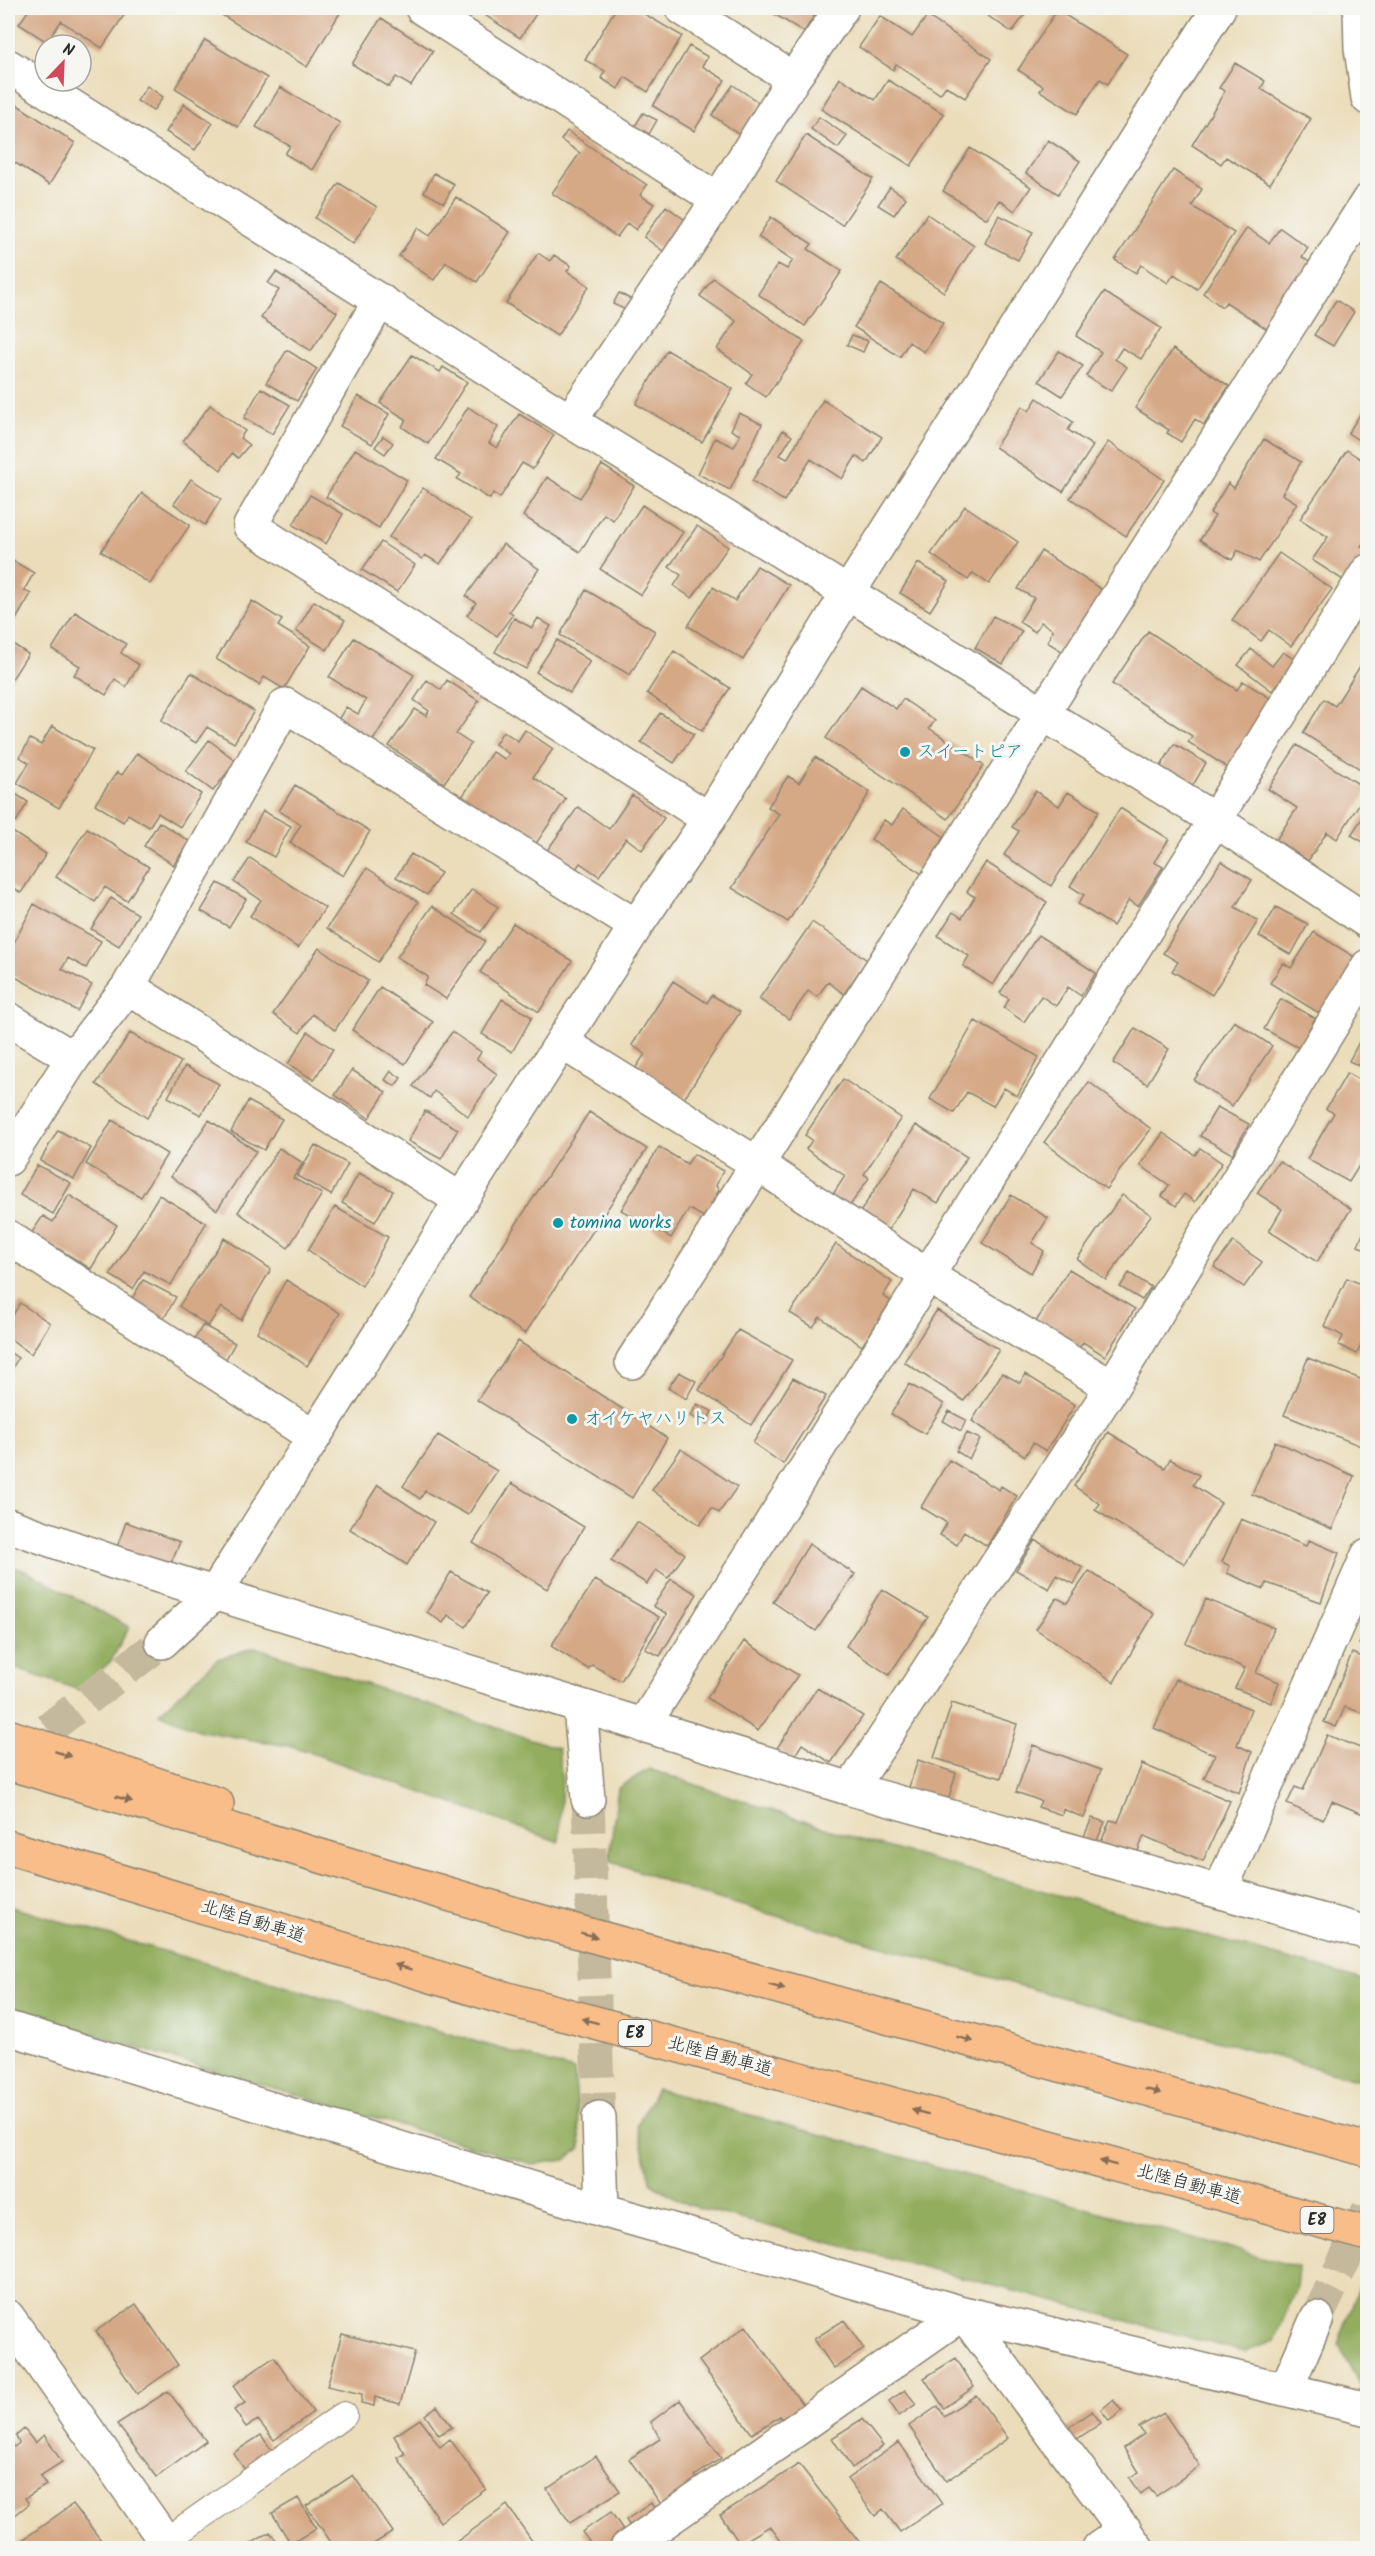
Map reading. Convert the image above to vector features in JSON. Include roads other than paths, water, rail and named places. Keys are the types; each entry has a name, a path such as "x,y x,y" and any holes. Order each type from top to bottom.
{"highway":[{"path":"8,1736 392,1861 532,1919"},
{"path":"8,1763 532,1919 1368,2150"},
{"name":"北陸自動車道","path":"8,1847 504,1998 1368,2234"}],"street":[{"path":"422,8 718,200"},
{"path":"682,8 793,79"},
{"path":"570,421 718,200 793,79 842,8"},
{"path":"162,1641 215,1593 461,1200 636,926 708,819 848,593 1219,8"},
{"path":"1360,8 1361,48 1368,98"},
{"path":"8,66 570,421 1040,714 1215,820 1368,922"},
{"path":"632,1362 759,1164 1040,714 1368,201"},
{"path":"380,300 249,526 708,819"},
{"path":"643,1726 1215,820 1368,571"},
{"path":"8,1159 73,1059 128,987 285,705 636,926"},
{"path":"851,1789 1112,1387 1368,966"},
{"path":"128,987 461,1200"},
{"path":"8,1018 73,1059"},
{"path":"563,1043 759,1164 926,1275 1112,1387"},
{"path":"8,1237 314,1437"},
{"path":"8,1526 113,1562 851,1789 1368,1933"},
{"path":"1220,1891 1368,1555"},
{"path":"580,1707 588,1799"},
{"path":"8,2028 602,2210 963,2313 1368,2409"},
{"path":"599,2118 602,2210"},
{"path":"963,2313 1120,2542"},
{"path":"627,2548 963,2313"},
{"path":"8,2317 163,2546"},
{"path":"1286,2389 1317,2318"}],"lane":[{"path":"163,2546 344,2415"}],"tunnel":[{"path":"9,1759 162,1642"},
{"path":"588,1799 599,2118"},
{"path":"1317,2318 1368,2210"}],"place":[{"name":"スイートピア","path":"905,752"},
{"name":"tomina works","path":"558,1223"},
{"name":"オイケヤハリトス","path":"572,1419"}]}
